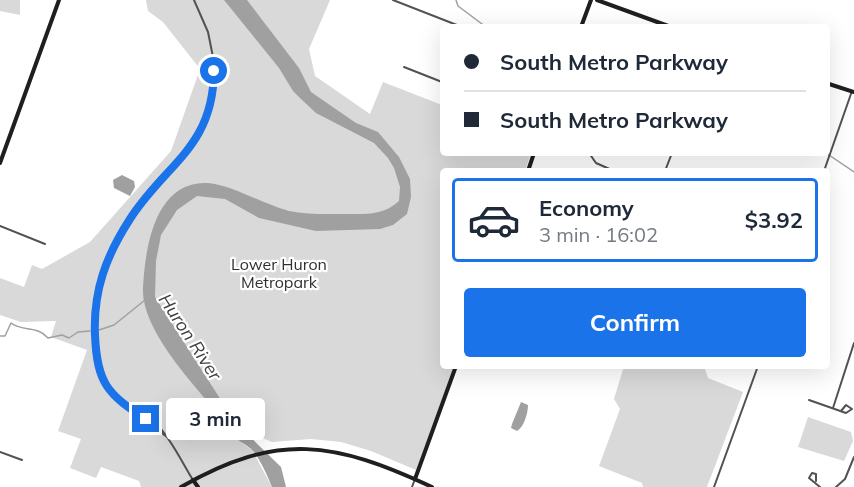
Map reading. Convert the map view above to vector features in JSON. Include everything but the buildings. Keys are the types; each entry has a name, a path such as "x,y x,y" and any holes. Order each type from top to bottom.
{"street":[{"path":"0,163 58,0"},
{"path":"194,0 208,32 213,57 213,85 207,115 190,150 130,219 102,273 96,292 97,366 104,384 121,402 167,437 198,487"},
{"path":"393,0 454,24"},
{"path":"582,24 591,0"},
{"path":"597,0 663,24"},
{"path":"404,67 440,81"},
{"path":"830,84 853,92 830,155"},
{"path":"592,156 598,164 607,168"},
{"path":"0,226 45,244"},
{"path":"833,408 854,343"},
{"path":"412,487 455,369"},
{"path":"714,487 757,369"},
{"path":"809,400 841,411"},
{"path":"181,487 247,457 276,451 308,449 341,452 379,463 432,487"},
{"path":"0,452 22,460"},
{"path":"836,487 845,479 854,458"},
{"path":"816,482 820,487"}],"green space":[{"path":"0,0 20,0 20,15 0,11"},
{"name":"Lower Huron Metropark","path":"146,0 330,0 309,49 315,76 370,114 383,82 440,104 440,156 530,156 526,168 440,168 440,369 453,369 416,470 371,451 341,442 311,439 272,442 253,434 255,438 242,443 252,450 272,487 141,487 139,481 101,467 96,478 70,468 81,439 58,431 87,350 51,337 56,321 21,322 0,315 0,278 24,287 32,265 42,269 90,242 171,151 200,69 163,22 148,11"},
{"path":"623,369 705,369 708,378 743,392 707,487 643,487 642,483 599,466 620,409 614,399"},
{"path":"808,417 851,432 853,441 844,461 798,447"}],"shaded area":[{"path":"224,0 247,0 299,68 311,92 356,123 378,132 399,157 410,179 411,197 407,214 393,225 380,229 316,231 259,218 225,199 197,196 177,210 161,235 156,261 155,297 228,411 240,427 281,467 286,487 272,487 256,455 228,431 213,408 168,352 150,320 144,303 143,288 146,255 156,220 164,205 175,193 189,185 216,184 289,211 326,214 375,213 388,209 399,201 400,187 394,168 374,143 316,113 293,91 279,68"},
{"path":"122,175 134,181 135,187 130,196 114,188 113,180"},
{"path":"521,402 528,405 528,408 524,423 517,431 511,428"}],"waterway":[{"path":"456,0 458,6 482,24"},
{"path":"830,156 854,172"},
{"path":"99,330 114,325 145,300"},
{"path":"0,336 5,336 11,323 39,331 48,338 62,335 69,338 78,332 90,331"}],"route":[{"path":"146,419 115,398 101,378 97,366 94,302 102,273 130,219 190,150 198,137 211,99 214,71"}],"water label":[{"name":"Huron River","path":"190,337"}]}
